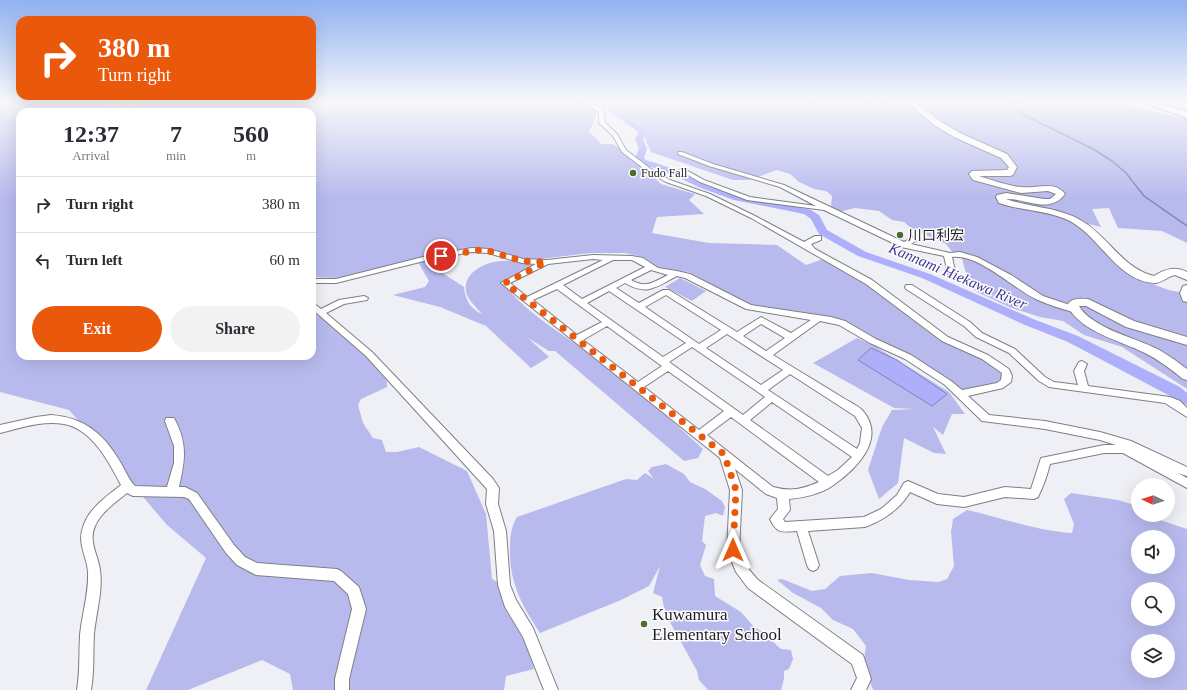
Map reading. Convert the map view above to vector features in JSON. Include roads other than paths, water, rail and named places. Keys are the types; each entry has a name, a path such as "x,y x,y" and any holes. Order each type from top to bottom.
{"street":[{"path":"612,133 624,151 639,164 668,181 708,195 742,211 811,251 869,282 946,339 1006,371 1008,376 1006,382 1000,386 961,394"},
{"path":"954,133 1004,156 1013,167 1010,173 1006,174 975,173 976,178 1021,190 1049,188 1061,194 1056,200 1049,202 1006,196 1000,197 1002,201 1060,215 1074,220 1085,227 1138,276 1156,280 1171,270 1180,271 1187,277"},
{"path":"680,153 711,165 782,186 904,245 947,254 960,254 974,259 1008,277 1040,298 1073,309 1099,328 1149,350 1170,362 1187,376"},
{"path":"682,170 702,181 747,201 818,210 827,209"},
{"path":"742,211 747,201"},
{"path":"811,251 812,248 806,244 818,238"},
{"path":"904,245 916,238"},
{"path":"316,281 336,281 427,258 472,250 489,251 522,261 546,262 637,258 651,268 663,272 677,273 687,276 749,307 842,323 872,341 908,357 948,383 981,415 991,420 1045,425 1100,436 1127,444 1187,472"},
{"path":"947,254 952,276"},
{"path":"527,300 612,258"},
{"path":"546,262 505,283 770,490 783,496 793,495 829,483 846,472 856,462 865,445 868,427 866,421 859,414 666,292 639,307"},
{"path":"582,302 651,268"},
{"path":"625,280 637,287 648,288 677,273"},
{"path":"557,285 829,483"},
{"path":"909,287 967,324 980,335 1012,351 1042,379 1052,385 1167,400 1176,404 1187,413"},
{"path":"610,288 859,456"},
{"path":"1187,288 1185,292 1187,300"},
{"path":"321,312 339,300 364,298"},
{"path":"1073,309 1074,303 1088,302 1130,324 1187,341"},
{"path":"316,308 369,354 493,488 492,504 500,531 504,585 510,603 528,633 551,690"},
{"path":"766,355 819,318"},
{"path":"737,336 761,320 792,338"},
{"path":"577,340 608,322"},
{"path":"638,387 666,364 695,345 726,330"},
{"path":"1082,364 1079,371 1084,390"},
{"path":"761,390 790,370"},
{"path":"743,420 772,397"},
{"path":"700,435 731,411"},
{"path":"0,429 48,418 79,423 92,433 113,460 127,486 133,491 185,492 193,496 230,549 241,561 256,569 337,575 354,591 359,609 342,679 342,690"},
{"path":"170,421 179,446 179,463 172,491"},
{"path":"783,496 784,510 776,519 782,527 865,522 885,512 901,498 908,486 937,500 964,502 1004,492 1034,494 1041,478 1045,461 1104,449 1124,449 1187,483"},
{"path":"1132,453 1162,465 1166,462"},
{"path":"724,454 736,490 733,550 740,568 753,584 858,660 864,679 858,690"},
{"path":"84,690 87,634 95,577 93,563 86,550 85,538 89,525 97,514 127,486"},
{"path":"801,526 813,565"}],"waterway":[{"name":"Kannami Hiekawa River","path":"642,133 639,139 643,149 639,158 643,162 665,168 704,186 737,198 807,212 815,217 823,232 862,254 926,276 1029,322 1073,339 1175,391 1187,400"},
{"path":"1061,133 1093,149 1112,161 1126,173 1144,196 1187,226"}],"place":[{"name":"Fudo Fall","path":"633,173"},
{"name":"川口利宏","path":"900,235"},
{"name":"Kuwamura Elementary School","path":"644,624"}]}
